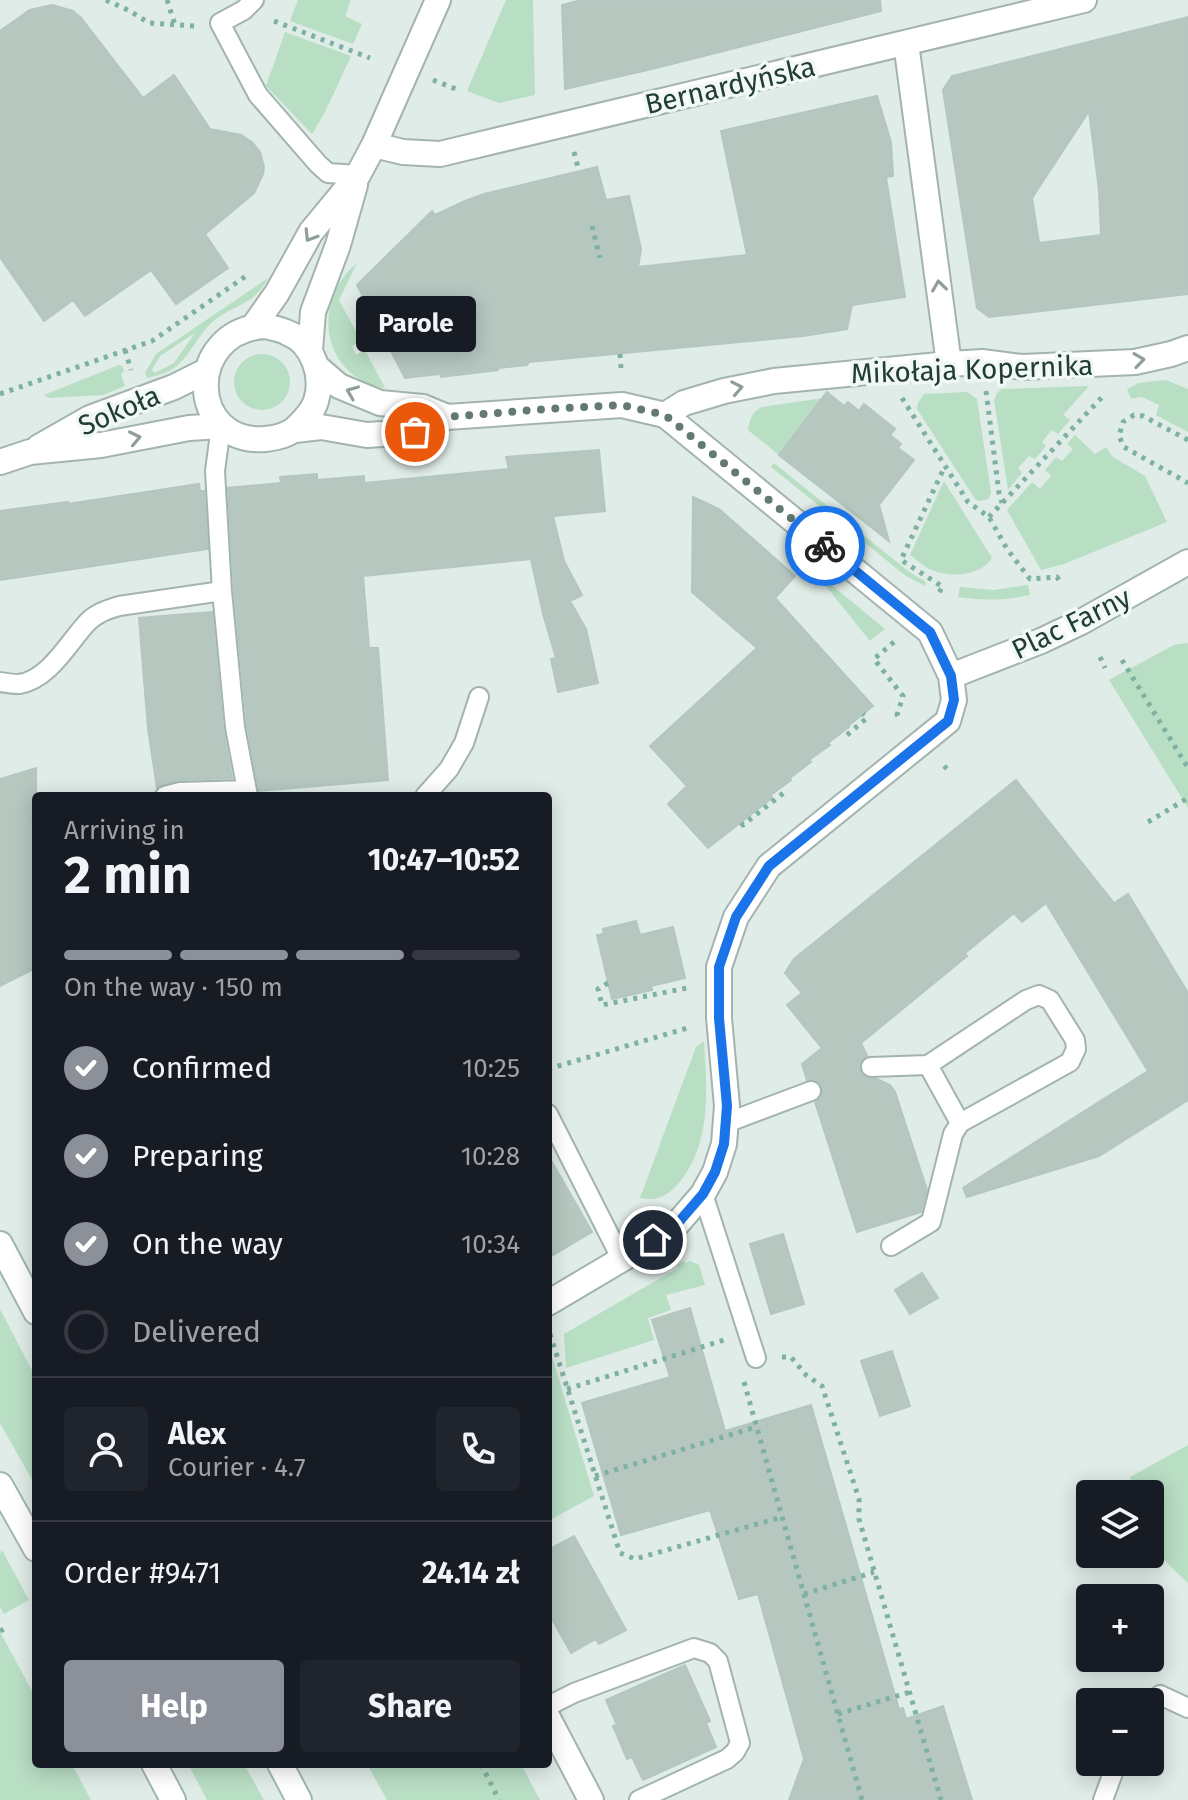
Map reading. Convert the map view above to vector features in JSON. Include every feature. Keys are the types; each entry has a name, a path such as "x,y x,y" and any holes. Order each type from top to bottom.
{"street":[{"path":"253,327 277,293 311,232 358,175 438,0"},
{"name":"Bernardyńska","path":"374,145 403,152 440,154 1084,0"},
{"path":"906,43 949,364"},
{"path":"295,430 311,413 316,401 320,382 314,359 313,312 338,245 358,175"},
{"path":"447,417 423,407 380,403 339,386 291,333 265,326 233,334 218,347 210,360 206,379 207,400 221,426 257,439 277,438 295,430 321,427 367,435 415,432 447,417 622,405 665,415 930,632 951,676 954,700 948,721 769,866 736,917 719,967 719,1018 727,1106 724,1144 715,1172 703,1194 677,1224 552,1301"},
{"name":"Mikołaja Kopernika","path":"665,415 684,403 774,381 982,362 1022,367 1135,362 1188,348"},
{"name":"Sokoła","path":"0,462 30,452 90,418 174,387 208,370"},
{"name":"Sokoła","path":"30,452 101,445 189,428 221,426"},
{"name":"Plac Farny","path":"951,676 1041,641 1188,562"},
{"path":"0,1244 32,1304"},
{"path":"0,1485 32,1542"},
{"path":"552,1726 591,1800"},
{"path":"156,1768 173,1800"},
{"path":"282,1768 299,1800"}],"lane":[{"path":"249,5 220,23 258,95 328,173 358,175"},
{"path":"221,426 215,471 222,591 235,727 247,792"},
{"path":"0,682 19,684 36,678 68,648 87,623 103,611 222,591"},
{"path":"429,792 449,769 464,743 479,697"},
{"path":"871,1067 928,1065 1026,1000 1039,995 1050,1000 1075,1040 1076,1049 1070,1062 960,1123 953,1134 931,1222 891,1246"},
{"path":"928,1065 960,1123"},
{"path":"726,1123 811,1091"},
{"path":"552,1122 622,1260"},
{"path":"703,1194 756,1358"},
{"path":"552,1704 694,1648 710,1653 718,1661 740,1743 735,1752 727,1759 639,1800"},
{"path":"1164,1697 1188,1708"},
{"path":"1103,1800 1112,1776"}],"path":[{"path":"106,0 149,23 204,26 220,23"},
{"path":"167,0 175,25"},
{"path":"249,5 370,58"},
{"path":"432,80 461,91"},
{"path":"592,226 600,258"},
{"path":"0,394 152,341 251,273"},
{"path":"620,354 621,368"},
{"path":"982,362 1002,503"},
{"path":"989,517 1135,362"},
{"path":"885,369 968,502 989,517 1007,549 1030,579 1057,577 1062,585"},
{"path":"1188,440 1143,416 1134,415 1123,422 1119,436 1124,447 1188,483"},
{"path":"939,592 943,587 901,560 945,467"},
{"path":"897,715 903,696 874,659 898,638"},
{"path":"1100,657 1105,668"},
{"path":"1122,660 1188,768"},
{"path":"847,735 867,718 863,714"},
{"path":"944,766 950,772"},
{"path":"741,823 743,825 786,791"},
{"path":"1148,822 1188,798"},
{"path":"608,983 598,989 602,1005 720,981"},
{"path":"552,1068 719,1018"},
{"path":"567,1389 748,1333"},
{"path":"552,1342 620,1553 635,1559 782,1517"},
{"path":"862,1800 740,1370 756,1358 791,1357 806,1375 822,1386 859,1499 859,1519 941,1800"},
{"path":"595,1476 756,1427"},
{"path":"804,1594 874,1572"},
{"path":"838,1714 910,1692"},
{"path":"483,1768 499,1800"}],"green space":[{"path":"298,0 351,0 345,16 362,24 353,44 290,21"},
{"path":"506,0 533,0 535,95 499,103 467,91"},
{"path":"285,32 351,56 312,134 266,86"},
{"path":"357,263 339,300 361,341 352,346 356,355 365,350 385,388 364,381 347,370 336,354 330,336 329,317 333,298 342,279"},
{"path":"268,278 251,298 209,325 178,365 147,378 145,373 156,354","holes":["195,333 174,363 155,373 152,370 160,356"]},
{"path":"262,354 282,362 290,382 282,402 262,410 242,402 234,382 242,362"},
{"path":"119,365 124,371 121,374 125,386 103,395 49,398 44,395"},
{"path":"1166,380 1188,389 1188,432 1156,415 1159,405 1142,397 1131,399 1127,389 1139,383"},
{"path":"1089,386 1063,415 1070,420 1058,434 1052,430 1042,442 1046,446 1035,459 1029,456 1018,468 1022,473 1008,490 994,400 997,393 1001,389"},
{"path":"967,392 977,399 991,493 988,499 980,501 975,499 917,409 924,394"},
{"path":"823,398 779,455 748,430 752,417 762,407"},
{"path":"1075,435 1095,454 1106,447 1113,457 1145,476 1167,522 1064,564 1041,570 1007,510 1032,482 1040,489 1051,476 1045,470 1056,457 1062,461 1073,449 1067,444"},
{"path":"774,463 908,571 926,582 925,586 906,576 771,467"},
{"path":"944,481 992,558 973,572 940,573 910,555"},
{"path":"812,569 885,629 870,641"},
{"path":"1028,585 1030,595 1021,597 958,597 960,587 993,590"},
{"path":"1188,643 1188,808 1109,680 1174,645"},
{"path":"704,1041 705,1116 697,1152 678,1184 669,1192 661,1197 640,1198 696,1047"},
{"path":"684,1261 699,1265 705,1285 666,1295 671,1310 648,1318 654,1340 566,1368 564,1334 678,1268 677,1265"},
{"path":"0,1309 32,1370 32,1480 0,1423"},
{"path":"552,1356 594,1496 552,1519"},
{"path":"1188,1445 1188,1583 1164,1560 1164,1480 1131,1480 1130,1477"},
{"path":"2,1550 29,1600 4,1614 0,1607"},
{"path":"0,1632 32,1691 32,1768 74,1768 91,1800 0,1800"},
{"path":"190,1768 246,1768 264,1800 207,1800"},
{"path":"369,1768 523,1768 540,1800 387,1800"}],"building":[{"path":"581,0 880,0 881,11 565,89 562,5"},
{"path":"52,5 73,11 81,18 143,98 174,75 210,129 241,135 260,152 263,174 254,193 205,234 228,268 176,304 151,270 85,316 73,300 44,321 0,257 0,31 30,10"},
{"path":"1188,17 1188,294 989,317 977,308 943,90 952,76","holes":["1089,111 1101,235 1039,243 1032,198"]},
{"path":"877,96 891,142 893,176 886,177 905,297 852,305 847,329 803,336 529,362 527,365 498,370 441,377 440,374 405,378 357,285 432,211 435,215 484,194 597,167 606,200 629,196 641,249 638,267 747,255 721,131"},
{"path":"827,392 844,406 848,402 859,411 864,404 895,429 890,435 901,444 898,448 914,460 879,505 889,541 779,455"},
{"path":"599,450 605,511 553,516 564,561 582,595 570,601 586,629 598,683 558,692 551,659 556,658 531,559 363,576 369,648 378,648 388,780 259,791 247,725 228,488 281,483 280,477 317,474 317,480 364,476 364,483 509,469 506,457"},
{"path":"199,484 200,491 204,491 208,549 0,580 0,511"},
{"path":"693,497 719,509 795,576 775,598 873,706 809,760 811,762 771,795 772,798 708,848 668,804 687,786 650,746 757,648 692,592"},
{"path":"212,612 223,728 232,778 179,780 157,788 148,729 139,618"},
{"path":"36,768 36,792 32,792 32,970 0,986 0,779"},
{"path":"1016,780 1114,903 1128,894 1188,993 1188,1100 1099,1156 967,1197 963,1188 1148,1071 1046,903 1022,922 1014,913 861,1043 867,1056 860,1062 860,1073 866,1078 890,1085 895,1092 927,1190 921,1212 857,1232 815,1102 821,1098 822,1088 818,1081 807,1080 802,1064 822,1048 787,1005 802,993 785,973 794,959"},
{"path":"636,921 640,935 673,927 685,978 651,986 652,990 612,999 597,935 604,934 603,929"},
{"path":"552,1162 592,1232 552,1256"},
{"path":"783,1234 804,1304 771,1314 750,1244"},
{"path":"922,1273 938,1298 910,1314 895,1290"},
{"path":"690,1308 725,1431 811,1405 899,1709 903,1708 906,1719 943,1706 972,1800 789,1800 804,1759 758,1594 739,1599 710,1510 621,1535 582,1403 670,1377 652,1320"},
{"path":"892,1351 910,1406 880,1416 861,1361"},
{"path":"574,1536 626,1630 599,1644 596,1639 571,1653 552,1619 552,1548"},
{"path":"685,1665 710,1721 706,1723 716,1747 643,1780 632,1757 627,1759 606,1700"}],"way so far":[{"path":"415,432 447,417 546,409 622,405 665,415 825,546"}],"place":[{"name":"Parole","path":"415,432"}],"route":[{"path":"653,1240 677,1224 703,1194 715,1172 724,1144 727,1106 719,1018 719,967 736,917 769,866 948,721 954,700 951,676 930,632 825,546"}]}
